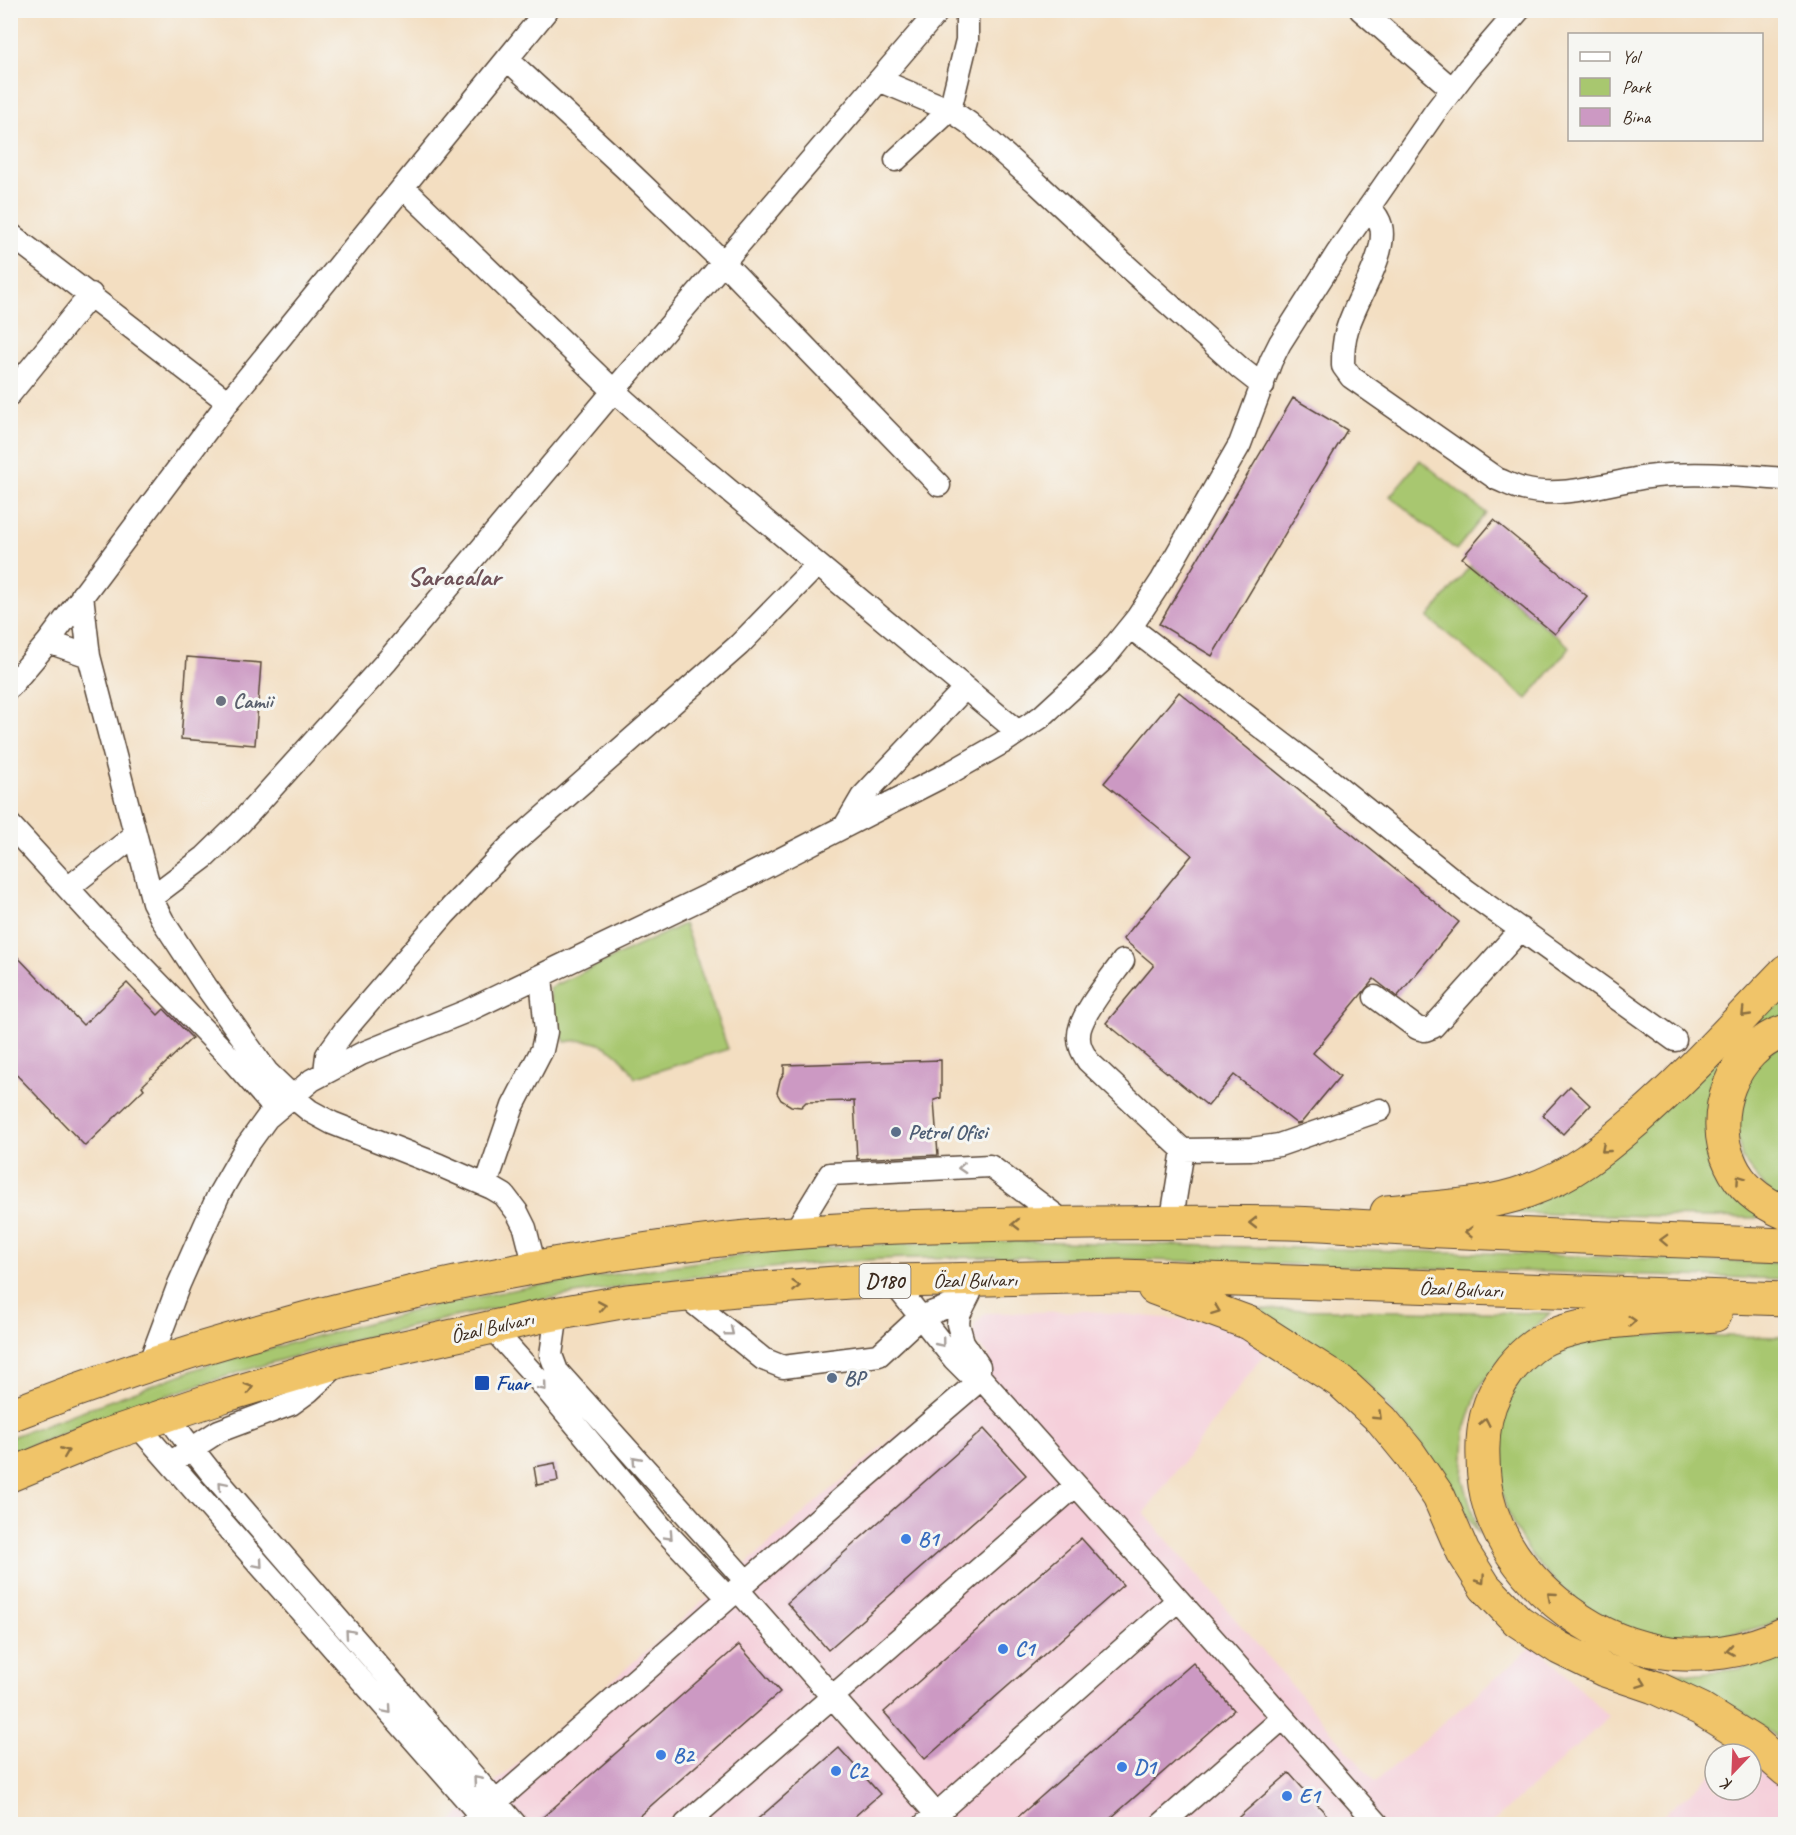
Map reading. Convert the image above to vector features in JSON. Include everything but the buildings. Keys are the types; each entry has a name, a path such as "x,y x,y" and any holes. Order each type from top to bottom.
{"highway":[{"path":"1290,1223 1488,1201 1525,1192 1555,1180 1595,1157 1672,1089 1785,971"},
{"path":"1785,1031 1769,1038 1743,1060 1733,1075 1722,1112 1722,1130 1731,1165 1743,1184 1755,1197 1785,1213"},
{"path":"10,1415 204,1348 311,1316 409,1292 534,1267 676,1246 794,1233 931,1226 1290,1223 1785,1245"},
{"path":"1121,1276 1249,1323 1341,1382 1382,1420 1409,1453 1439,1497 1463,1552 1485,1587 1518,1621 1559,1648 1604,1670 1701,1709 1755,1743 1785,1770"},
{"name":"Özal Bulvarı","path":"10,1475 107,1435 223,1396 340,1362 557,1313 627,1301 684,1295 815,1284 892,1281 971,1290 1121,1276 1785,1299"},
{"path":"1785,1310 1599,1323 1549,1338 1526,1351 1500,1383 1490,1403 1484,1424 1482,1447 1483,1470 1490,1509 1511,1553 1537,1583 1574,1616 1592,1627 1631,1644 1656,1651 1680,1654 1731,1651 1785,1633"}],"street":[{"path":"10,687 48,642 228,402 547,10"},
{"path":"152,897 205,856 240,823 387,661 939,10"},
{"path":"896,160 950,110 967,40 967,10"},
{"path":"1361,10 1452,89"},
{"path":"148,1367 179,1284 218,1196 246,1147 267,1118 325,1072 361,1054 467,1011 541,976 738,881 953,771 1041,717 1103,660 1130,627 1162,580 1240,444 1280,343 1369,207 1452,89 1519,10"},
{"path":"507,59 724,262 939,485"},
{"path":"879,80 950,110 969,123 1263,386"},
{"path":"403,187 614,391 671,442 1018,732"},
{"path":"1369,207 1381,225 1381,249 1347,329 1343,346 1343,366 1351,377 1497,479 1524,490 1546,491 1579,490 1655,476 1713,474 1785,479"},
{"path":"10,234 91,294 228,402"},
{"path":"10,394 91,294"},
{"path":"325,1072 327,1055 345,1030 444,915 509,847 739,645 817,565"},
{"path":"82,595 89,656 152,897 163,921 267,1072 284,1103"},
{"path":"1130,627 1325,776 1467,891 1675,1040"},
{"path":"48,642 89,656"},
{"path":"844,826 862,797 965,688"},
{"path":"10,825 209,1035 284,1103 310,1111 332,1123 486,1185 504,1195 517,1212 525,1228 534,1267"},
{"path":"68,888 135,835"},
{"path":"1376,997 1417,1028 1425,1030 1433,1027 1521,929"},
{"path":"1123,961 1081,1022 1079,1035 1081,1049 1088,1061 1184,1149 1251,1149 1279,1145 1380,1110"},
{"path":"486,1185 513,1106 542,1050 546,1032 541,976"},
{"path":"1171,1224 1184,1149"},
{"path":"794,1233 830,1174 990,1166 1064,1224"},
{"path":"892,1281 967,1372 980,1378 1378,1824"},
{"path":"684,1295 763,1359 783,1367 879,1355 920,1317 971,1290"},
{"path":"971,1290 959,1315 958,1324 963,1342 979,1366 980,1378"},
{"path":"557,1313 551,1355 557,1371 737,1590 834,1696 936,1821 1178,1600"},
{"path":"491,1327 536,1377 662,1528 737,1590"},
{"path":"170,1462 193,1450 219,1431 291,1404 309,1391 340,1362"},
{"path":"484,1817 737,1590 980,1378"},
{"path":"168,1415 193,1450 484,1817"},
{"path":"137,1425 484,1817 515,1824"},
{"path":"698,1821 834,1696 1076,1485"},
{"path":"1162,1824 1283,1718"}],"shaded area":[{"path":"1086,1311 1212,1322 1271,1345 1144,1513 1375,1782 1535,1644 1609,1717 1491,1824 448,1824 827,1493 990,1357 973,1339 974,1325 985,1313"},
{"path":"1763,1767 1785,1787 1785,1824 1653,1824 1703,1781 1703,1802 1763,1802"}],"green space":[{"path":"1420,460 1486,513 1456,550 1390,496"},
{"path":"1470,566 1570,647 1527,699 1428,618"},
{"path":"684,924 728,1049 635,1078 622,1060 606,1047 587,1041 565,1042 553,1017 549,988"},
{"path":"1785,990 1785,1016 1715,1093 1758,1211 1757,1218 1510,1213"},
{"path":"1785,1041 1785,1204 1774,1198 1742,1159 1733,1114 1757,1060"},
{"path":"1021,1241 1785,1263 1785,1279 1045,1257 890,1259 732,1272 626,1286 521,1304 417,1325 313,1351 211,1381 110,1415 11,1454 11,1437 207,1365 432,1306 528,1287 766,1252 880,1244"},
{"path":"1257,1309 1550,1313 1501,1360 1478,1389 1465,1430 1463,1479 1479,1534 1426,1451 1366,1382"},
{"path":"1590,1334 1785,1337 1785,1618 1748,1630 1709,1638 1670,1638 1651,1635 1631,1629 1591,1610 1556,1583 1528,1549 1516,1530 1502,1494 1497,1437 1502,1412 1513,1388 1530,1366"},
{"path":"1785,1651 1785,1744 1744,1712 1634,1663 1690,1674 1740,1669"}],"place":[{"name":"Camii","path":"221,701"},
{"name":"Petrol Ofisi","path":"896,1132"},
{"name":"BP","path":"832,1378"},
{"name":"Fuar","path":"482,1383"},
{"name":"B1","path":"906,1539"},
{"name":"C1","path":"1003,1649"},
{"name":"B2","path":"661,1755"},
{"name":"D1","path":"1122,1767"},
{"name":"C2","path":"836,1771"},
{"name":"E1","path":"1287,1796"}],"district":[{"name":"Saracalar","path":"454,576"}]}
